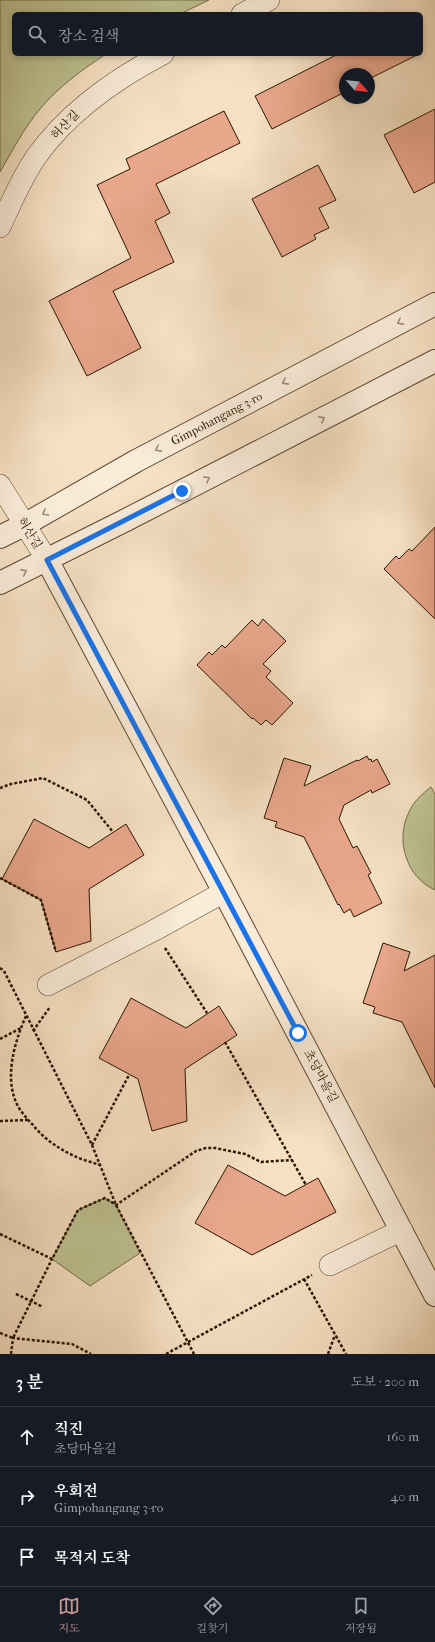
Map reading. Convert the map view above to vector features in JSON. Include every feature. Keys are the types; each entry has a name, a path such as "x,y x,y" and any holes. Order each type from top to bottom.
{"street":[{"path":"246,12 269,0"},
{"name":"허산길","path":"0,227 19,186 36,157 57,133 99,93 159,56"},
{"name":"Gimpohangang 3-ro","path":"0,537 24,525 136,461 435,304"},
{"path":"0,583 435,361"},
{"name":"허산길","path":"0,485 47,560"},
{"name":"초당마을길","path":"47,560 224,892 435,1295"},
{"path":"48,985 153,931 224,892"},
{"path":"330,1265 402,1230"}],"path":[{"path":"0,788 11,784 43,778 87,800 113,832"},
{"path":"0,878 41,900 56,952"},
{"path":"153,931 207,1013"},
{"path":"0,968 4,971 92,1145 116,1205 194,1354"},
{"path":"26,1016 18,1034 14,1056 12,1085 14,1096 19,1108 41,1135 58,1147 75,1157 101,1165"},
{"path":"0,1039 21,1028"},
{"path":"225,1042 306,1185"},
{"path":"92,1145 129,1075"},
{"path":"0,1121 28,1120"},
{"path":"116,1205 196,1151 206,1148 231,1150 245,1154 261,1162 292,1160"},
{"path":"11,1354 13,1338 78,1210 105,1198 116,1205"},
{"path":"0,1234 52,1259"},
{"path":"166,1354 330,1265"},
{"path":"304,1280 346,1354"},
{"path":"16,1294 43,1307"},
{"path":"0,1334 13,1338 72,1344 91,1354"},
{"path":"328,1354 335,1335"}],"green space":[{"path":"0,0 209,0 184,12 12,12 12,56 103,56 71,79 47,101 23,132 0,172"},
{"path":"431,787 435,794 435,890 425,884 410,867 403,846 403,834 409,812 418,798"},
{"path":"105,1198 116,1205 140,1253 90,1286 52,1259 78,1210"}],"building":[{"path":"334,56 415,56 375,76 375,68 339,68 339,95 272,129 255,96"},
{"path":"435,109 435,182 414,193 384,135"},
{"path":"224,111 240,143 156,184 170,213 155,221 174,262 113,291 141,348 87,376 49,301 131,258 97,185 130,169 126,159"},
{"path":"318,165 336,200 319,208 329,228 314,235 316,239 282,257 252,199"},
{"path":"435,527 435,619 384,569 396,556 399,559 409,549 412,551"},
{"path":"263,619 286,641 263,664 271,671 266,677 293,703 272,725 266,720 261,725 253,718 252,719 197,665 209,652 212,655 222,645 225,648 252,620 258,626"},
{"path":"367,756 372,762 377,759 390,784 372,793 371,790 344,805 339,819 353,848 357,846 371,873 368,875 382,903 354,917 350,909 344,913 339,904 338,905 304,837 275,827 277,822 264,818 284,758 311,766 304,786"},
{"path":"34,819 89,848 126,824 144,855 89,889 91,941 56,952 41,900 2,879"},
{"path":"383,943 410,952 404,971 435,955 435,1088 402,1022 373,1013 375,1007 363,1003"},
{"path":"131,998 186,1028 219,1006 237,1035 185,1069 187,1121 152,1131 138,1079 99,1058"},
{"path":"228,1165 285,1196 318,1178 336,1212 252,1255 195,1223"}],"route":[{"path":"182,491 47,560 298,1033"}]}
